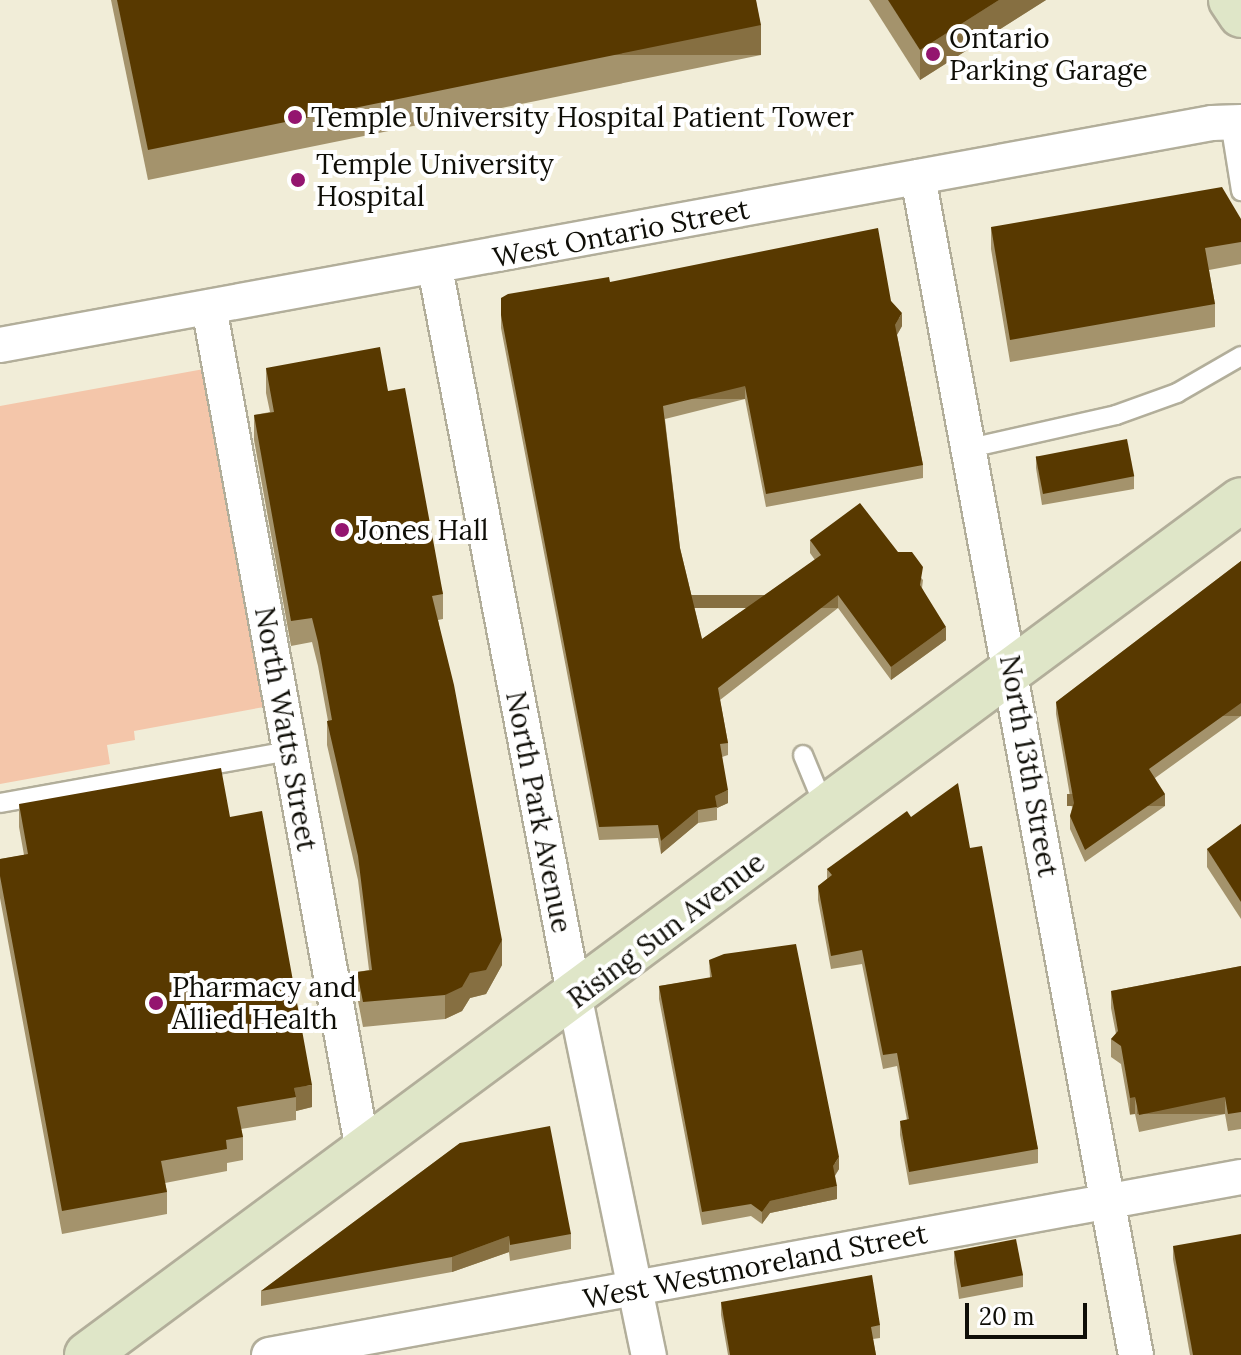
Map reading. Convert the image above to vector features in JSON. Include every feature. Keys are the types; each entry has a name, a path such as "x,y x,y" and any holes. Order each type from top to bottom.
{"street":[{"path":"1231,0 1241,15"},
{"name":"West Ontario Street","path":"0,345 1236,122"},
{"name":"North 13th Street","path":"918,177 1136,1355"},
{"name":"North Park Avenue","path":"435,268 575,999 649,1355"},
{"name":"North Watts Street","path":"209,307 363,1151"},
{"name":"Rising Sun Avenue","path":"87,1355 575,999 1241,500"},
{"name":"West Westmoreland Street","path":"269,1355 1241,1177"}],"lane":[{"path":"1236,122 1241,191"},
{"path":"970,448 1116,415 1177,393 1241,356"},
{"path":"0,803 290,751"},
{"path":"803,755 826,811"}],"shaded area":[{"path":"204,369 264,707 134,731 135,740 107,745 110,764 0,784 0,406"}],"building":[{"name":"Temple University Hospital Patient Tower","path":"117,0 756,0 761,25 148,150"},
{"path":"888,0 999,0 920,50"},
{"path":"1222,187 1241,219 1241,242 1205,248 1215,304 1010,340 991,227"},
{"path":"878,228 891,301 902,313 895,325 923,465 766,494 745,386 663,406 680,548 702,639 821,555 810,540 860,503 898,552 912,552 923,567 920,585 946,627 891,667 838,595 718,688 728,743 720,744 728,790 715,796 717,807 698,810 661,841 658,825 599,827 501,315 501,298 508,294 609,277 610,282"},
{"path":"380,347 388,391 405,388 443,594 432,596 454,685 502,940 486,970 470,973 462,987 445,995 363,1002 357,972 372,970 358,856 327,721 332,720 312,618 291,621 254,415 274,412 266,368"},
{"path":"1127,439 1134,476 1043,494 1036,457"},
{"path":"1241,561 1241,703 1149,769 1165,794 1085,850 1070,816 1074,803 1056,702"},
{"name":"Pharmacy and Allied Health","path":"221,768 230,817 262,811 312,1085 294,1088 296,1097 237,1107 243,1137 226,1140 227,1149 161,1161 167,1192 62,1211 0,876 0,859 28,854 19,804"},
{"path":"958,783 970,848 982,846 1038,1149 909,1172 900,1121 909,1119 897,1053 883,1055 862,950 831,956 818,886 832,875 827,869 907,811 911,817"},
{"path":"1241,824 1241,902 1207,849"},
{"path":"796,944 839,1157 833,1166 837,1186 770,1201 762,1212 751,1204 702,1212 659,986 712,977 709,960 724,954"},
{"path":"1241,966 1241,1112 1228,1114 1225,1097 1139,1115 1135,1097 1130,1098 1121,1046 1111,1039 1118,1031 1111,991"},
{"path":"550,1126 571,1234 510,1245 509,1236 452,1257 261,1291 460,1143"},
{"path":"1241,1234 1241,1355 1193,1355 1173,1246"},
{"path":"1016,1239 1023,1275 961,1287 954,1251"},
{"path":"872,1275 880,1325 871,1327 876,1355 730,1355 721,1302"}],"place":[{"name":"Ontario Parking Garage","path":"933,54"},
{"name":"Temple University Hospital Patient Tower","path":"295,117"},
{"name":"Temple University Hospital","path":"298,180"},
{"name":"Jones Hall","path":"342,530"},
{"name":"Pharmacy and Allied Health","path":"156,1003"}]}
